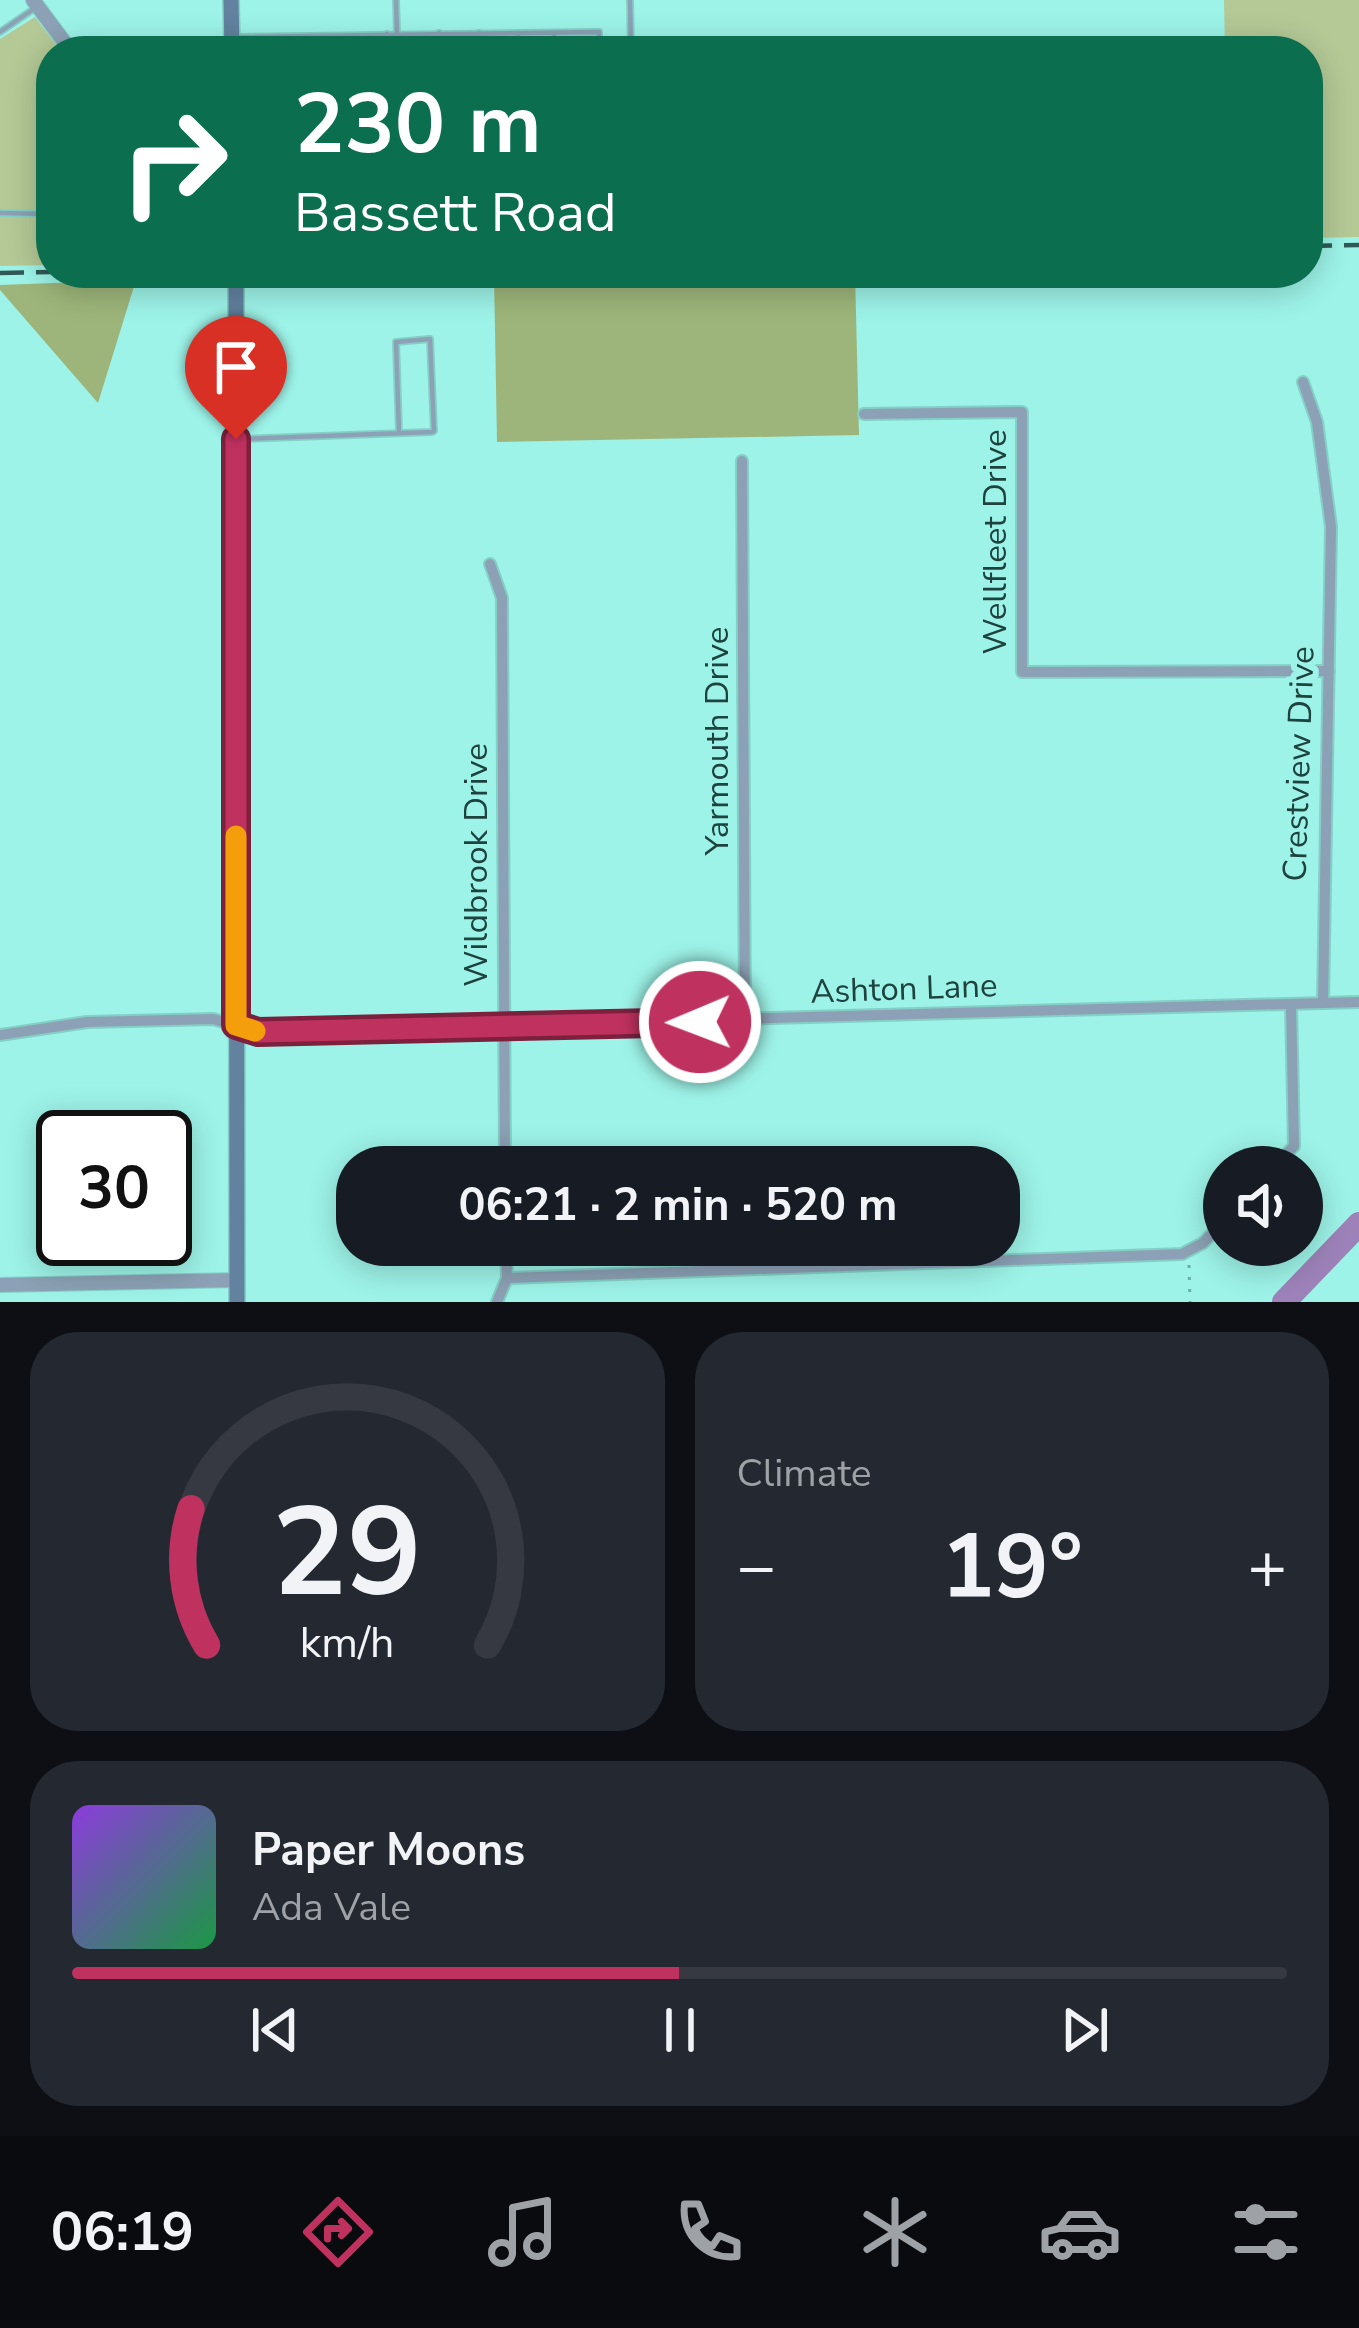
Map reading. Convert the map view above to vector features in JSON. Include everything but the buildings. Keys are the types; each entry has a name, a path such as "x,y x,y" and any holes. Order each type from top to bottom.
{"main road":[{"path":"231,0 232,36"},
{"path":"236,288 237,1302"}],"street":[{"path":"35,3 60,36"},
{"name":"Crestview Drive","path":"1303,382 1317,422 1331,527 1323,1003"},
{"name":"Wellfleet Drive","path":"864,414 1022,412 1022,672 1329,671"},
{"name":"Yarmouth Drive","path":"742,460 745,1021"},
{"name":"Wildbrook Drive","path":"490,564 502,598 505,1146"},
{"name":"Ashton Lane","path":"0,1035 87,1022 213,1018 258,1032 1359,1002"},
{"path":"1291,1004 1294,1146"},
{"path":"507,1278 1182,1254 1203,1243"},
{"path":"497,1302 507,1266"},
{"path":"0,1285 237,1280"}],"lane":[{"path":"396,0 397,34"},
{"path":"630,0 631,36"},
{"path":"0,32 35,3"},
{"path":"356,36 554,32 599,32 599,36"},
{"path":"0,213 36,214"},
{"path":"236,439 399,433 434,430 430,339 396,342 399,433"}],"path":[{"path":"1188,1264 1190,1302"}],"green space":[{"path":"1224,0 1359,0 1359,237 1323,238 1323,36 1225,36"},
{"path":"35,17 50,36 36,36 36,265 0,266 0,39"},
{"path":"0,285 134,288 98,403 0,290"},
{"path":"494,288 855,288 859,435 497,442"}],"waterway":[{"path":"1284,1302 1359,1224"}],"railway":[{"path":"1323,246 1359,245"},
{"path":"0,273 36,272"}],"slow traffic":[{"path":"236,836 236,1025 255,1031"}],"route":[{"path":"236,439 236,1025 258,1032 700,1022"}]}
